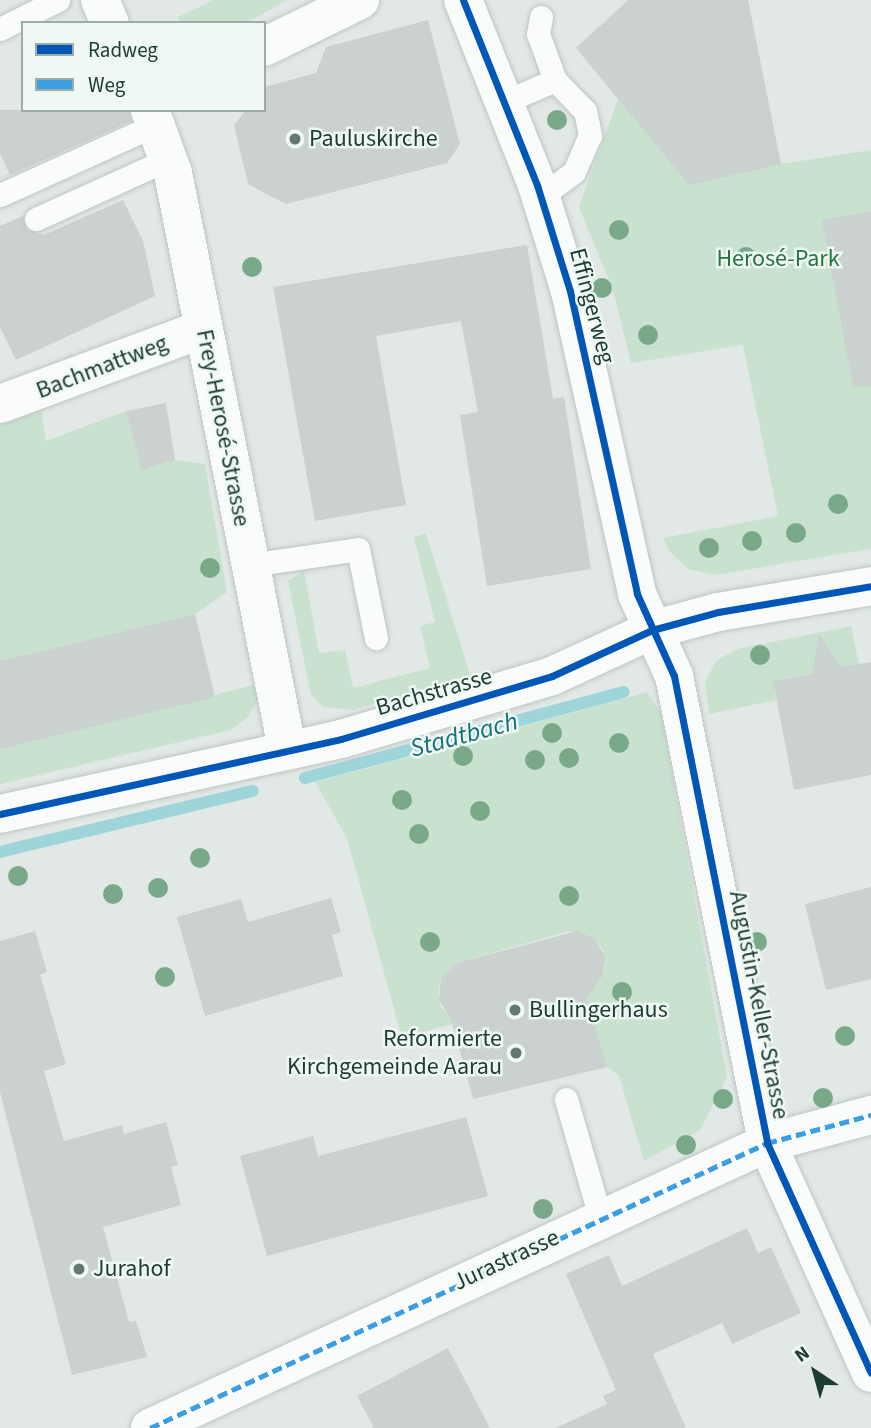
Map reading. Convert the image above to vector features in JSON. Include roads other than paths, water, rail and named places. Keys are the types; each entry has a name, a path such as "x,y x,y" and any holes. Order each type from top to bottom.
{"street":[{"path":"100,0 109,21"},
{"path":"266,46 360,0"},
{"name":"Effingerweg","path":"463,0 540,197 570,290 637,594 652,631"},
{"name":"Frey-Herosé-Strasse","path":"158,131 203,329 287,748"},
{"name":"Bachmattweg","path":"0,404 203,329"},
{"name":"Bachstrasse","path":"0,814 468,705 552,676 652,631 718,612 871,586"},
{"name":"Augustin-Keller-Strasse","path":"652,631 674,676 767,1143 871,1373"},
{"name":"Jurastrasse","path":"150,1428 600,1217 767,1143 871,1115"}],"lane":[{"path":"0,29 58,0"},
{"path":"540,197 574,172 590,135 584,111 555,80 538,34 541,17"},
{"path":"504,102 555,80"},
{"path":"0,194 158,131"},
{"path":"36,219 158,131"},
{"path":"250,565 358,549 376,638"},
{"path":"566,1099 600,1217"}],"waterway":[{"name":"Stadtbach","path":"305,778 624,692"},
{"name":"Stadtbach","path":"0,852 253,791"}],"place":[{"name":"Pauluskirche","path":"295,139"},
{"name":"Bullingerhaus","path":"515,1010"},
{"name":"Reformierte Kirchgemeinde Aarau","path":"516,1053"},
{"name":"Jurahof","path":"79,1269"}],"park label":[{"name":"Herosé-Park","path":"778,259"}]}
